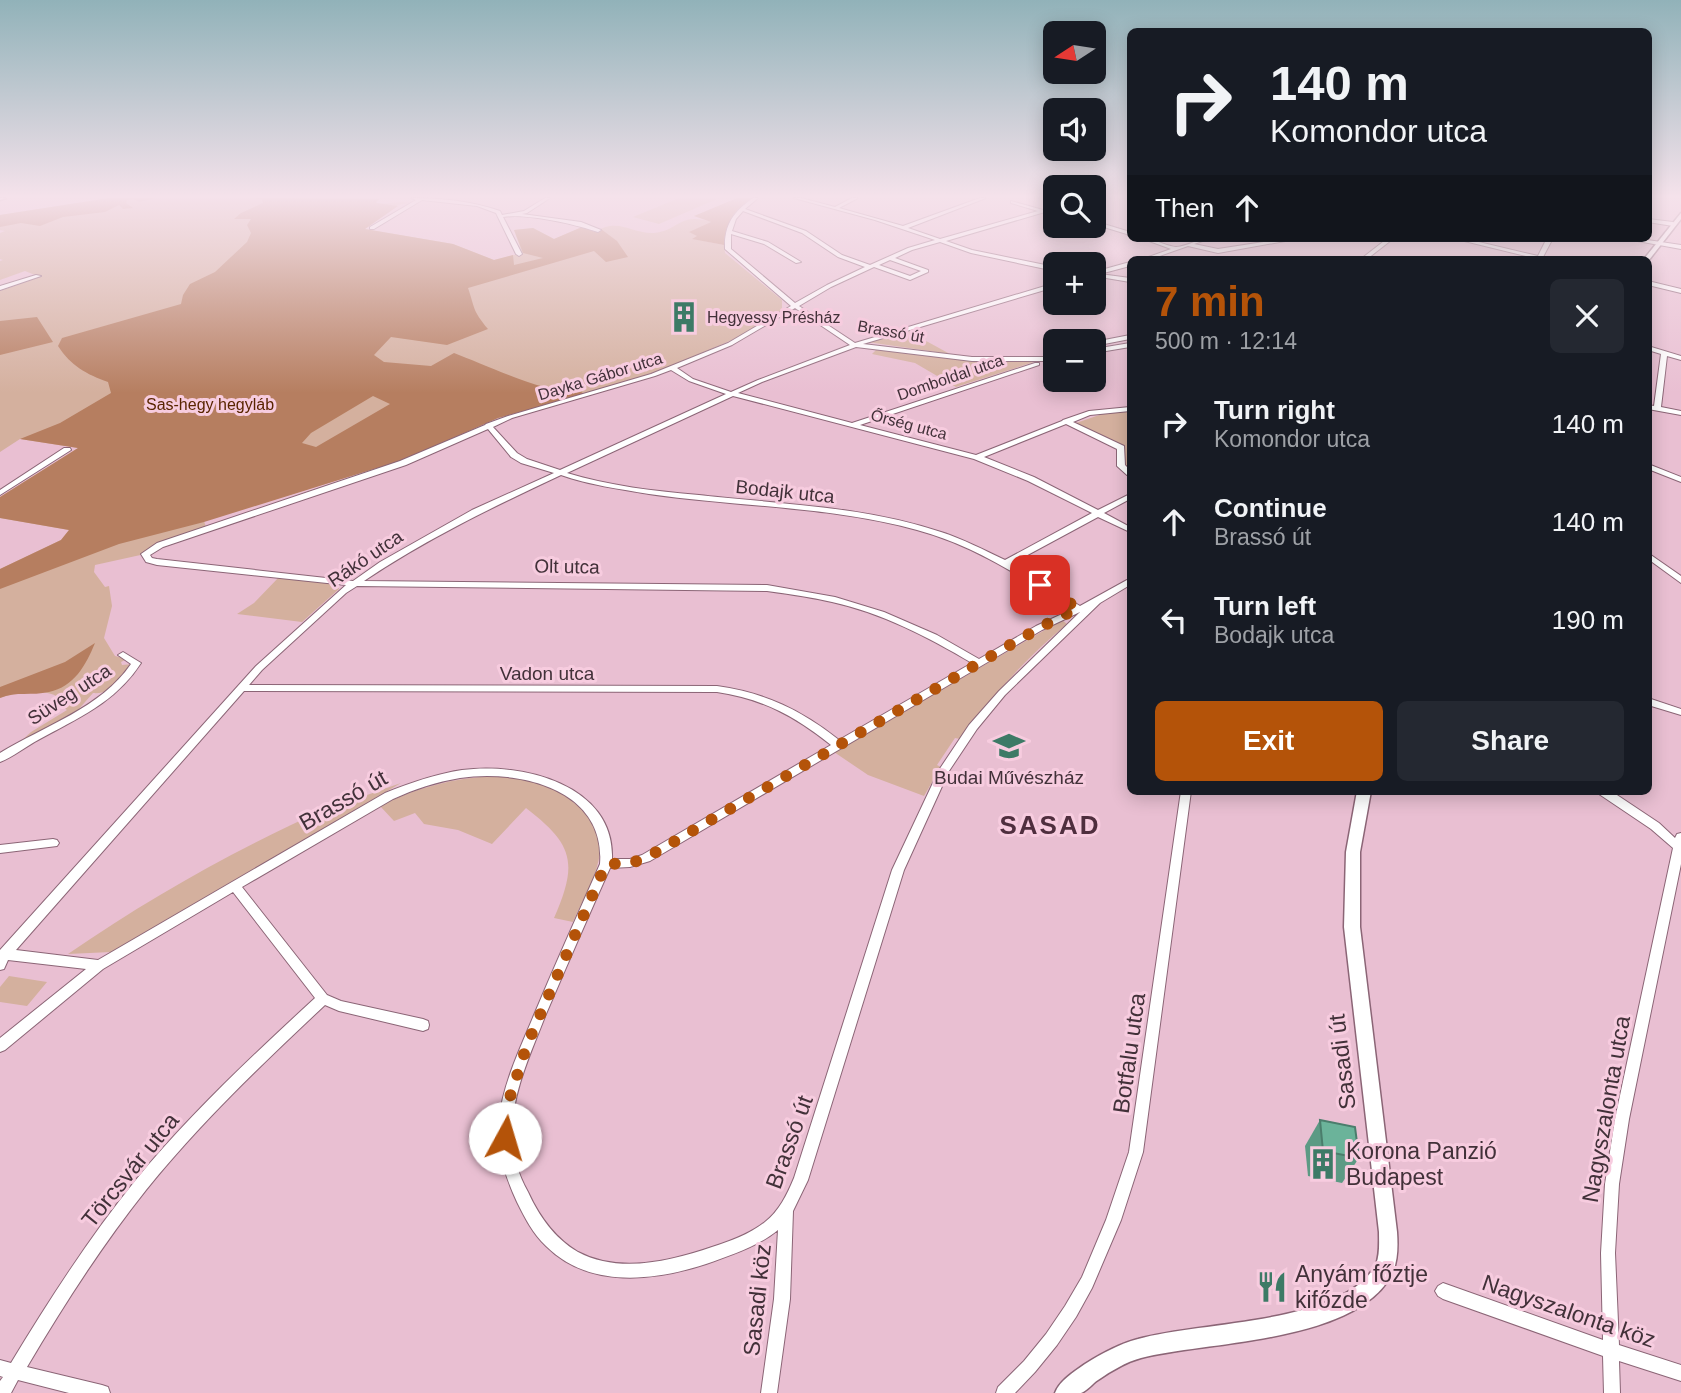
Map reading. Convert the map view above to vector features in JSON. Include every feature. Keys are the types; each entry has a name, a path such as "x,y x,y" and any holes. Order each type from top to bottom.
{"street":[{"name":"Brassó út","path":"743,263 795,307 854,345 972,359 1043,359"},
{"path":"862,263 910,278 926,271 903,263"},
{"name":"Dayka Gábor utca","path":"145,554 160,545 403,463 488,425 616,388 673,368 730,344 829,286 878,263"},
{"path":"1026,263 1043,267"},
{"path":"1106,271 1127,265"},
{"path":"0,288 38,276"},
{"path":"1106,277 1127,280"},
{"path":"1652,284 1681,291"},
{"name":"Rákó utca","path":"2,957 241,688 280,647 356,582 475,512 731,393 854,345 1043,289"},
{"path":"1106,342 1127,338"},
{"path":"1106,349 1127,346"},
{"path":"1652,349 1681,358"},
{"path":"1657,408 1664,353"},
{"name":"Domboldal utca","path":"855,425 998,375 1043,362"},
{"name":"Őrség utca","path":"673,368 691,380 731,393 977,457 1031,479 1127,528"},
{"path":"1652,407 1681,413"},
{"path":"977,457 1065,421 1098,411 1127,409"},
{"path":"1065,421 1121,448 1121,466 1127,471"},
{"name":"Bodajk utca","path":"488,425 514,455 536,466 560,473 645,491 833,512 899,523 953,539 1004,564 1078,608"},
{"path":"0,493 67,450"},
{"path":"1652,468 1681,480"},
{"path":"1004,564 1127,498"},
{"name":"Olt utca","path":"145,554 149,560 157,562 356,582 742,587 792,591 835,600 891,618 934,637 978,663"},
{"path":"1652,558 1681,580"},
{"name":"Brassó út","path":"606,864 631,863 646,858 978,663 1127,584"},
{"name":"Brassó út","path":"0,1046 99,965 403,789 439,778 482,772 543,779 586,806 602,830 608,853 606,864 527,1045 509,1100 505,1138 507,1159 526,1207 535,1223 567,1255 585,1265 608,1271 638,1272 698,1260 758,1236 786,1210 814,1141 898,870 944,770 963,740 1002,693 1097,601"},
{"name":"Süveg utca","path":"0,758 88,707 119,685 131,674 136,663 123,655"},
{"name":"Vadon utca","path":"241,688 717,689 762,698 792,711 807,719 838,745"},
{"path":"1652,702 1681,712"},
{"name":"Botfalu utca","path":"1004,1393 1043,1353 1074,1310 1119,1208 1136,1152 1185,795"},
{"name":"Sasadi út","path":"1065,1393 1105,1363 1137,1349 1176,1340 1293,1322 1341,1308 1352,1303 1375,1283 1385,1267 1388,1232 1352,927 1353,852 1363,795"},
{"path":"1609,795 1680,844"},
{"path":"0,849 53,843"},
{"name":"Nagyszalonta utca","path":"1612,1393 1608,1253 1612,1184 1622,1119 1680,844"},
{"path":"235,886 323,999 339,1006 424,1025"},
{"path":"2,957 99,965"},
{"name":"Törcsvár utca","path":"2,1393 7,1370 118,1214 144,1182 265,1052 323,999"},
{"name":"Sasadi köz","path":"769,1393 782,1299 786,1210"},
{"name":"Nagyszalonta köz","path":"1443,1292 1681,1373"},
{"path":"7,1370 102,1393"}],"green space":[{"path":"0,263 737,263 782,300 782,312 741,336 675,365 611,387 498,418 388,467 377,468 204,521 206,527 145,554 95,565 94,572 105,587 109,586 112,606 104,638 115,656 127,659 121,662 122,665 133,664 111,688 93,693 78,710 19,743 31,732 67,710 58,703 58,697 52,694 21,693 0,698 0,569 61,540 69,530 0,518 0,497 78,448 20,439 0,452 0,291 40,277 25,271 0,280"},
{"name":"Sas-hegy hegyláb","path":"225,263 553,263 468,288 476,313 488,329 447,345 391,337 374,355 384,362 431,366 454,353 536,385 585,394 498,418 388,467 377,468 204,522 119,544 0,589 0,569 61,540 69,530 0,518 0,497 78,448 20,439 60,423 111,393 108,382 86,372 68,359 58,346 62,338 181,304 190,284 215,272","holes":["373,396 390,404 316,447 302,443 311,433"]},
{"path":"37,317 53,342 0,355 0,321"},
{"path":"906,330 950,354 867,342"},
{"path":"876,350 948,358 1034,362 956,387 915,363 872,354"},
{"path":"1127,410 1127,467 1124,448 1076,423 1111,411"},
{"path":"280,576 335,583 339,585 339,589 302,622 237,614 254,603"},
{"path":"1062,620 1067,624 1010,678 960,739 955,738 937,765 941,767 924,796 868,775 834,752"},
{"path":"95,643 78,674 65,685 49,692 0,698 0,687 65,662"},
{"path":"495,776 533,781 556,790 578,806 594,827 599,839 599,860 573,922 554,918 566,883 567,856 554,833 526,808 492,844 458,830 424,824 415,813 394,821 380,806 436,785"},
{"path":"401,783 111,952 68,954 149,901 233,854 318,813"},
{"path":"9,976 47,982 27,1006 0,1002 0,987"}],"building":[{"path":"1320,1120 1355,1127 1359,1158 1323,1151"}],"place":[{"name":"Hegyessy Présház","path":"684,317"},
{"name":"Budai Művészház","path":"1009,746"},
{"name":"Korona Panzió Budapest","path":"1323,1164"},
{"name":"Anyám főztje kifőzde","path":"1272,1287"}],"district":[{"name":"SASAD","path":"1050,825"}],"route":[{"path":"505,1138 509,1100 527,1045 606,864 631,863 646,858 1039,628 1078,608 1040,585"}]}
